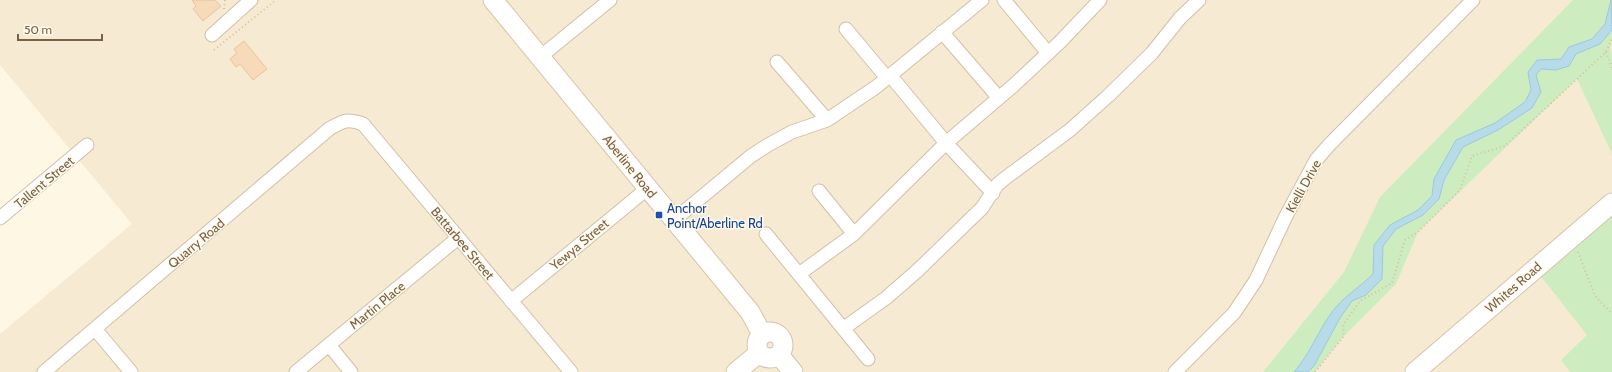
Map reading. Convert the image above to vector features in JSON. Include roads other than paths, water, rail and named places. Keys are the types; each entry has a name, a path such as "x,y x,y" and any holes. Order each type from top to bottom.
{"street":[{"name":"Aberline Road","path":"492,0 750,312 762,334"},
{"path":"540,57 610,0"},
{"path":"674,220 751,156 792,132 827,120 888,76 982,0"},
{"path":"1004,0 1048,53"},
{"path":"799,274 854,234 946,143 999,98 1048,53 1100,0"},
{"path":"844,328 886,298 917,271 982,208 997,185 1004,178 1070,130 1108,96 1152,53 1180,18 1199,0"},
{"name":"Kielli Drive","path":"1175,372 1234,314 1256,280 1286,216 1316,160 1330,144 1473,0"},
{"path":"212,34 249,1"},
{"path":"846,29 946,143 993,193"},
{"path":"942,32 999,98"},
{"path":"777,62 827,120"},
{"name":"Battarbee Street","path":"352,120 363,124 570,372"},
{"name":"Quarry Road","path":"44,372 329,129 342,122 352,120"},
{"name":"Tallent Street","path":"0,218 87,145"},
{"name":"Yewya Street","path":"511,301 648,188"},
{"path":"819,191 854,234"},
{"name":"Whites Road","path":"1415,372 1612,203"},
{"path":"766,234 868,359"},
{"name":"Martin Place","path":"296,372 458,238"},
{"path":"95,329 131,372"},
{"path":"771,332 779,335 783,343 782,352 779,355 771,359 766,358 759,353 756,345 762,334 771,332"},
{"path":"329,344 352,372"},
{"path":"736,372 759,353"},
{"path":"779,355 793,372"}],"water":[{"path":"1611,0 1612,30 1600,44 1576,54 1569,66 1556,70 1541,69 1536,75 1541,92 1532,108 1498,130 1463,147 1444,180 1439,199 1423,215 1396,229 1383,246 1382,279 1366,295 1352,301 1340,318 1314,366 1308,372 1294,372 1305,358 1332,312 1341,302 1373,274 1374,245 1390,225 1418,210 1432,196 1434,179 1456,140 1495,123 1525,102 1531,90 1528,72 1537,60 1561,59 1569,47 1592,39 1605,24"}],"place":[{"name":"Anchor Point/Aberline Rd","path":"659,215"}]}
